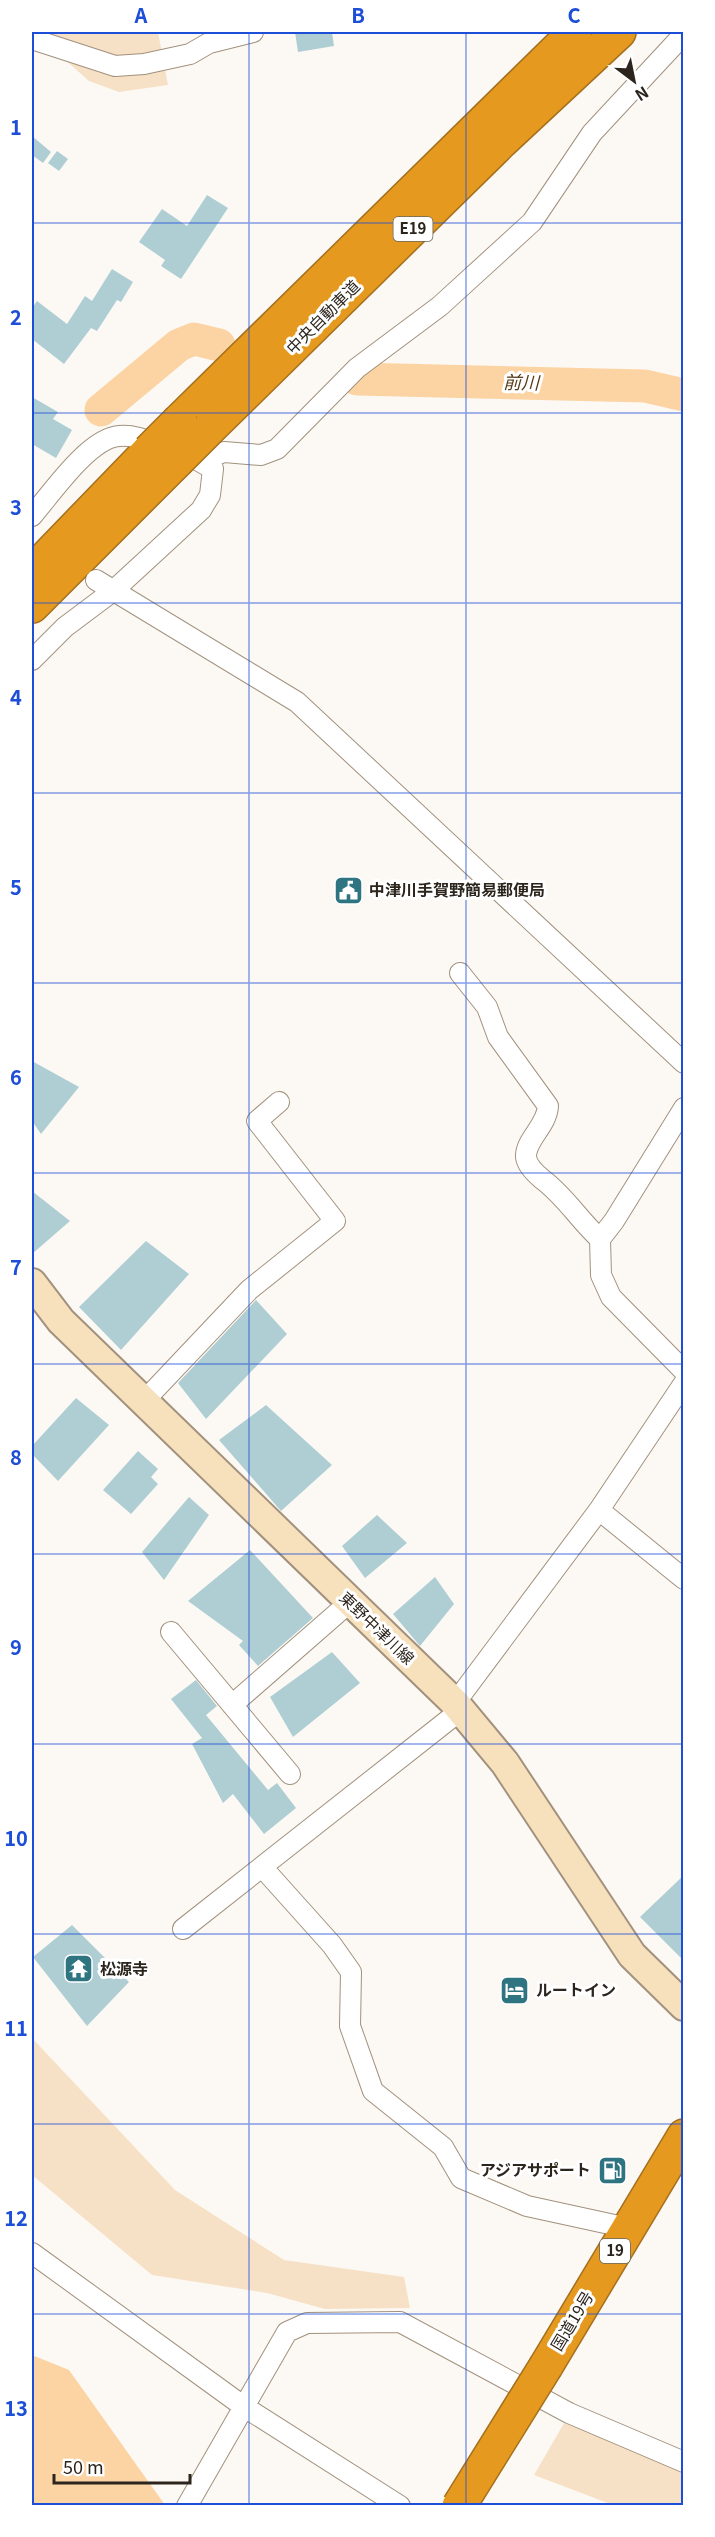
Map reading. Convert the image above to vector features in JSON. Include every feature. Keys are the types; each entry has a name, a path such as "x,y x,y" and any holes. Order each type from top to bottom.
{"highway":[{"name":"中央自動車道","path":"32,606 175,458 194,424 576,32"},
{"name":"中央自動車道","path":"194,424 619,32"},
{"name":"中央自動車道","path":"33,552 175,458"},
{"name":"国道19号","path":"483,2505 628,2228 684,2136"},
{"name":"国道19号","path":"459,2505 553,2373 684,2178"}],"main road":[{"name":"東野中津川線","path":"32,1283 61,1321 458,1707 505,1763 632,1955 684,2006"}],"street":[{"path":"32,39 115,66 144,64 190,54 209,43 253,32"},
{"path":"175,458 224,452 261,455 277,449 357,368 440,306 532,222 592,133 684,34"},
{"path":"32,516 81,460 100,443 112,437 138,437 175,458 213,469 210,495 201,510 113,591 65,627 32,660"},
{"path":"96,580 297,702 684,1063"},
{"path":"460,973 487,1007 498,1037 548,1106 547,1116 528,1148 526,1158 530,1166 538,1176 564,1196 600,1239 601,1275 611,1297 684,1371"},
{"path":"144,1401 249,1290 335,1221 257,1121 279,1102"},
{"path":"600,1239 614,1221 684,1108"},
{"path":"183,1929 263,1868 458,1707 599,1510 684,1383"},
{"path":"599,1510 684,1579"},
{"path":"232,1705 350,1602"},
{"path":"171,1632 290,1774"},
{"path":"263,1868 332,1945 351,1972 350,2026 373,2091 443,2148 461,2178 526,2206 628,2228"},
{"path":"32,2253 243,2406 400,2505"},
{"path":"187,2505 286,2332 307,2323 400,2322 568,2413 684,2462"}],"shaded area":[{"path":"34,32 158,32 168,85 119,92 89,81"},
{"path":"32,2038 175,2190 284,2260 404,2277 410,2308 325,2309 267,2293 152,2275 32,2175"},
{"path":"32,2355 69,2370 165,2505 32,2505"},
{"path":"567,2418 683,2471 683,2505 613,2505 534,2475"}],"building":[{"path":"295,32 332,32 334,46 298,52"},
{"path":"32,136 51,152 43,163 32,155"},
{"path":"57,151 68,159 59,171 48,163"},
{"path":"207,195 228,208 181,279 161,266 165,260 139,242 162,209 187,226"},
{"path":"112,269 133,282 121,302 117,300 97,331 91,328 64,364 32,339 32,308 37,301 67,324 85,296 92,301"},
{"path":"32,397 58,412 53,419 72,430 56,458 32,444"},
{"path":"32,1061 79,1087 41,1134 32,1121"},
{"path":"32,1191 70,1221 32,1254"},
{"path":"146,1241 189,1274 121,1350 79,1307"},
{"path":"256,1300 287,1334 206,1419 178,1383"},
{"path":"76,1398 109,1425 58,1481 32,1454 32,1446"},
{"path":"266,1405 332,1465 281,1511 219,1440"},
{"path":"138,1451 158,1469 151,1477 158,1484 131,1514 103,1490"},
{"path":"189,1497 209,1515 164,1580 142,1552"},
{"path":"377,1515 407,1543 365,1578 342,1546"},
{"path":"250,1550 313,1618 258,1666 239,1645 243,1641 188,1601"},
{"path":"435,1577 454,1604 420,1646 393,1614"},
{"path":"332,1652 360,1683 293,1737 270,1697"},
{"path":"196,1680 217,1706 206,1715 268,1790 277,1783 296,1808 264,1834 233,1794 223,1803 192,1744 202,1738 171,1699"},
{"path":"684,1875 684,1961 640,1917"},
{"name":"松源寺","path":"72,1925 129,1982 87,2026 33,1957"}],"waterway":[{"name":"前川","path":"101,410 179,345 194,339 219,345"},
{"name":"前川","path":"357,379 645,386 684,395"}],"place":[{"name":"中津川手賀野簡易郵便局","path":"348,890"},
{"name":"松源寺","path":"79,1969"},
{"name":"ルートイン","path":"515,1990"},
{"name":"アジアサポート","path":"612,2170"}]}
